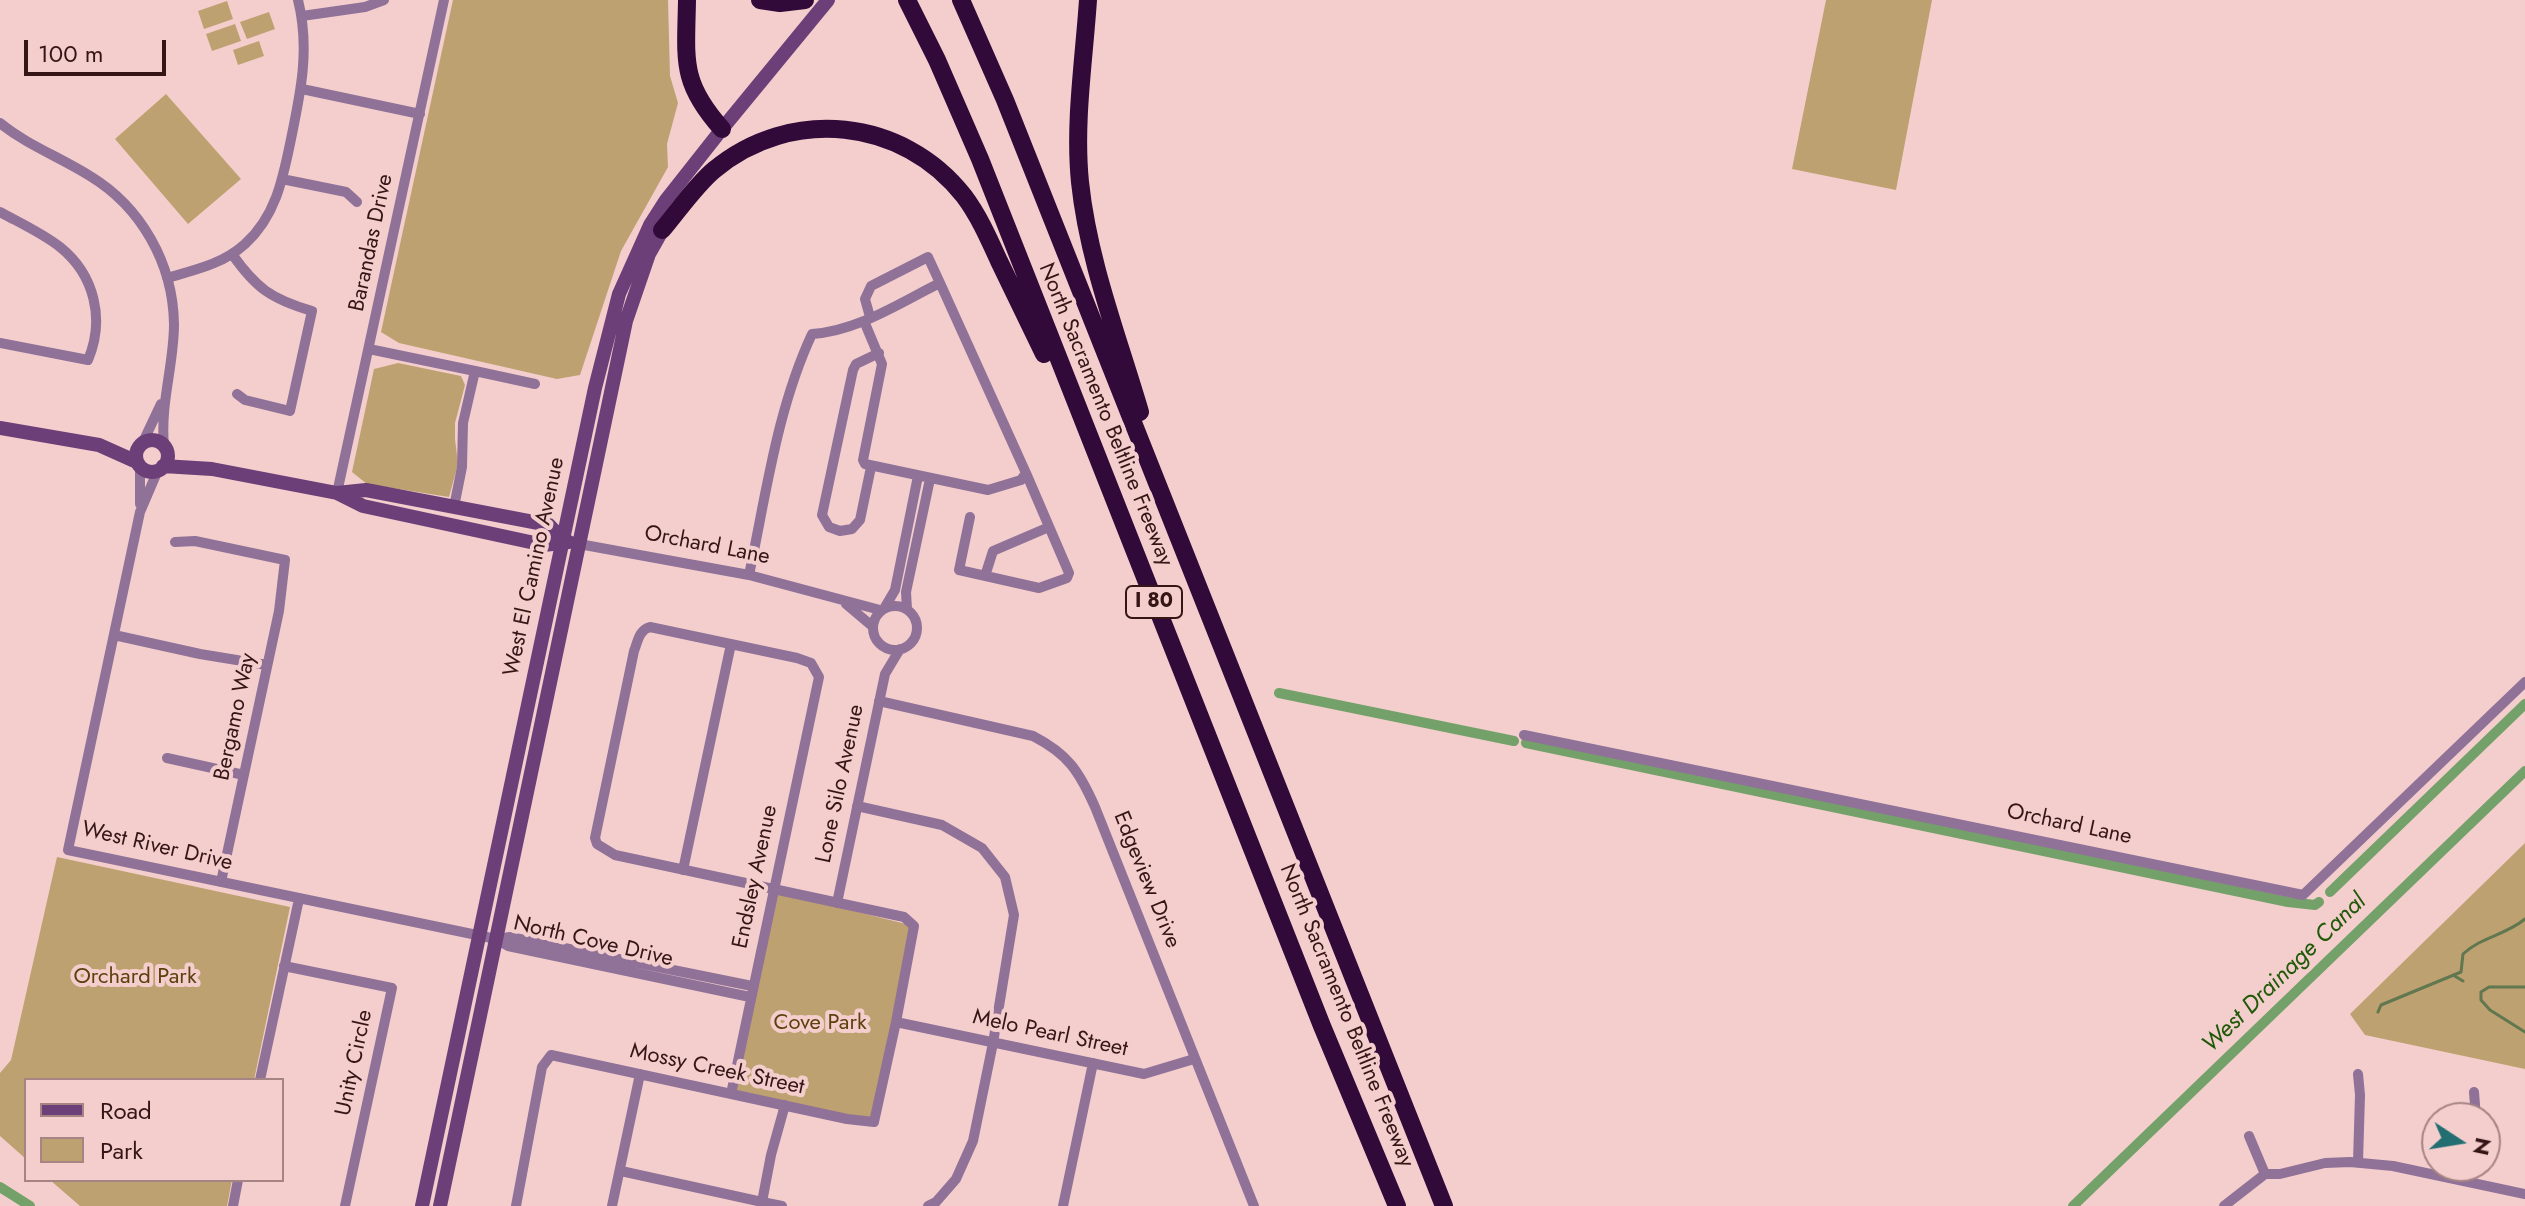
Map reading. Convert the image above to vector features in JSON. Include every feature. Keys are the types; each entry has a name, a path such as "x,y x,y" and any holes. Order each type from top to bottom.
{"highway":[{"path":"687,0 685,48 691,84 706,113 726,132"},
{"path":"760,0 780,3 805,0"},
{"name":"North Sacramento Beltline Freeway","path":"907,0 960,110 1312,1000 1397,1206"},
{"name":"North Sacramento Beltline Freeway","path":"961,0 1005,100 1444,1206"},
{"path":"1088,0 1079,131 1083,210 1171,519"},
{"path":"662,230 713,171 755,146 791,131 822,128 865,133 899,144 949,179 975,213 1113,500"}],"main road":[{"name":"West El Camino Avenue","path":"440,1206 626,321 636,286 649,254 689,186 726,132 828,0"},
{"name":"West El Camino Avenue","path":"422,1206 605,343 619,294 639,246 666,200 840,0"},
{"path":"0,428 99,445 142,443 152,439 165,447 167,458 160,468 148,471 99,445"},
{"path":"138,464 136,453 142,443"},
{"name":"Orchard Lane","path":"165,447 212,469"},
{"name":"Orchard Lane","path":"160,468 212,469 337,493 363,506 544,545 563,540 579,544"},
{"name":"Orchard Lane","path":"337,493 366,490 549,525 563,540"}],"street":[{"path":"167,278 205,267 232,254 268,217 282,179 302,89 305,46 298,0"},
{"path":"302,16 365,7 384,0"},
{"name":"Barandas Drive","path":"337,493 444,0"},
{"path":"302,89 420,114"},
{"path":"0,123 90,176 121,200 153,241 167,278 174,326 164,398 165,447"},
{"path":"282,179 346,192 357,202"},
{"path":"0,212 52,241 74,260 93,295 97,332 88,360 0,343"},
{"path":"232,254 247,275 269,295 312,311 290,411 245,400 237,394"},
{"path":"970,517 959,570 1039,588 1067,578 1069,573 1026,473 928,257 871,286 865,299 867,319 882,364 863,460 871,467 988,490 1021,480 1026,473"},
{"path":"749,575 775,450 802,355 812,334 836,331 867,319 940,283"},
{"path":"369,349 535,384"},
{"path":"871,467 860,520 852,529 840,531 829,527 822,515 853,370 856,364 879,353"},
{"path":"454,507 462,467 463,423 475,371"},
{"path":"142,443 164,398"},
{"name":"West River Drive","path":"138,464 140,512"},
{"name":"West River Drive","path":"160,468 140,512 68,850 478,936"},
{"path":"883,609 900,606 916,620 916,635 907,646 893,650 880,644 875,639 872,626 895,590 924,478"},
{"path":"907,609 906,592 924,478"},
{"path":"985,576 993,551 1049,527"},
{"name":"Bergamo Way","path":"175,542 195,541 285,560 279,611 221,882"},
{"name":"Orchard Lane","path":"579,544 749,575 883,609"},
{"name":"Orchard Lane","path":"842,601 872,626"},
{"path":"683,870 731,644 650,627 640,635 634,651 595,838 597,844 615,855 774,891 904,917 914,926 896,1022"},
{"path":"114,635 267,665"},
{"name":"Endsley Avenue","path":"731,644 811,663 819,677 731,1094"},
{"name":"Lone Silo Avenue","path":"880,644 885,674"},
{"name":"Lone Silo Avenue","path":"837,903 885,674 900,649"},
{"name":"Orchard Lane","path":"1524,735 2303,895 2525,682"},
{"name":"Edgeview Drive","path":"879,701 1033,736 1055,748 1077,771 1095,807 1254,1206"},
{"path":"167,758 244,775"},
{"path":"857,806 942,825 982,848 1005,877 1014,915 973,1141 956,1179 936,1202 928,1206"},
{"path":"260,1078 299,899"},
{"name":"North Cove Drive","path":"478,936 496,939 510,937 751,992"},
{"name":"Unity Circle","path":"284,966 392,988 345,1206"},
{"name":"Melo Pearl Street","path":"896,1022 1144,1074 1194,1059"},
{"name":"Mossy Creek Street","path":"516,1206 542,1067 551,1055 874,1122 896,1022"},
{"path":"1063,1206 1093,1063"},
{"path":"612,1206 640,1074"},
{"path":"2358,1074 2358,1162"},
{"path":"2474,1092 2475,1102"},
{"path":"761,1204 785,1105"},
{"path":"2249,1136 2265,1174"},
{"path":"2224,1206 2265,1174 2280,1174 2325,1163 2358,1162 2421,1172"},
{"path":"621,1171 761,1204 782,1206"},
{"path":"235,1205 238,1182"},
{"path":"2468,1182 2525,1194"}],"green space":[{"path":"453,0 668,0 670,76 678,103 667,144 668,167 621,251 580,375 557,379 399,343 381,332"},
{"path":"1826,0 1932,0 1896,190 1792,169"},
{"path":"227,1 233,19 204,29 198,11"},
{"path":"269,12 275,29 247,39 240,22"},
{"path":"235,24 241,41 212,51 206,34"},
{"path":"259,41 264,56 238,65 233,50"},
{"path":"166,94 241,179 188,224 115,139"},
{"path":"398,363 461,376 465,385 455,423 458,464 449,497 367,484 352,472 374,369"},
{"path":"2525,843 2525,1069 2365,1035 2350,1014"},
{"name":"Orchard Park","path":"57,857 290,907 254,1078 24,1078 24,1157 0,1136 0,1073 11,1060"},
{"name":"Cove Park","path":"774,891 914,926 874,1122 731,1094"},
{"path":"52,1182 232,1182 227,1206 80,1206"}],"waterway":[{"path":"1279,693 1514,741"},
{"path":"2330,892 2525,704"},
{"path":"1526,743 2288,902 2315,905 2319,902"},
{"name":"West Drainage Canal","path":"2073,1206 2525,771"},
{"path":"2378,1012 2381,1005 2461,972 2463,954 2525,919"},
{"path":"2453,975 2463,981"},
{"path":"2481,992 2489,987 2525,987"},
{"path":"2481,992 2481,1000 2490,1010 2525,1032"},
{"path":"0,1187 30,1206"}]}
